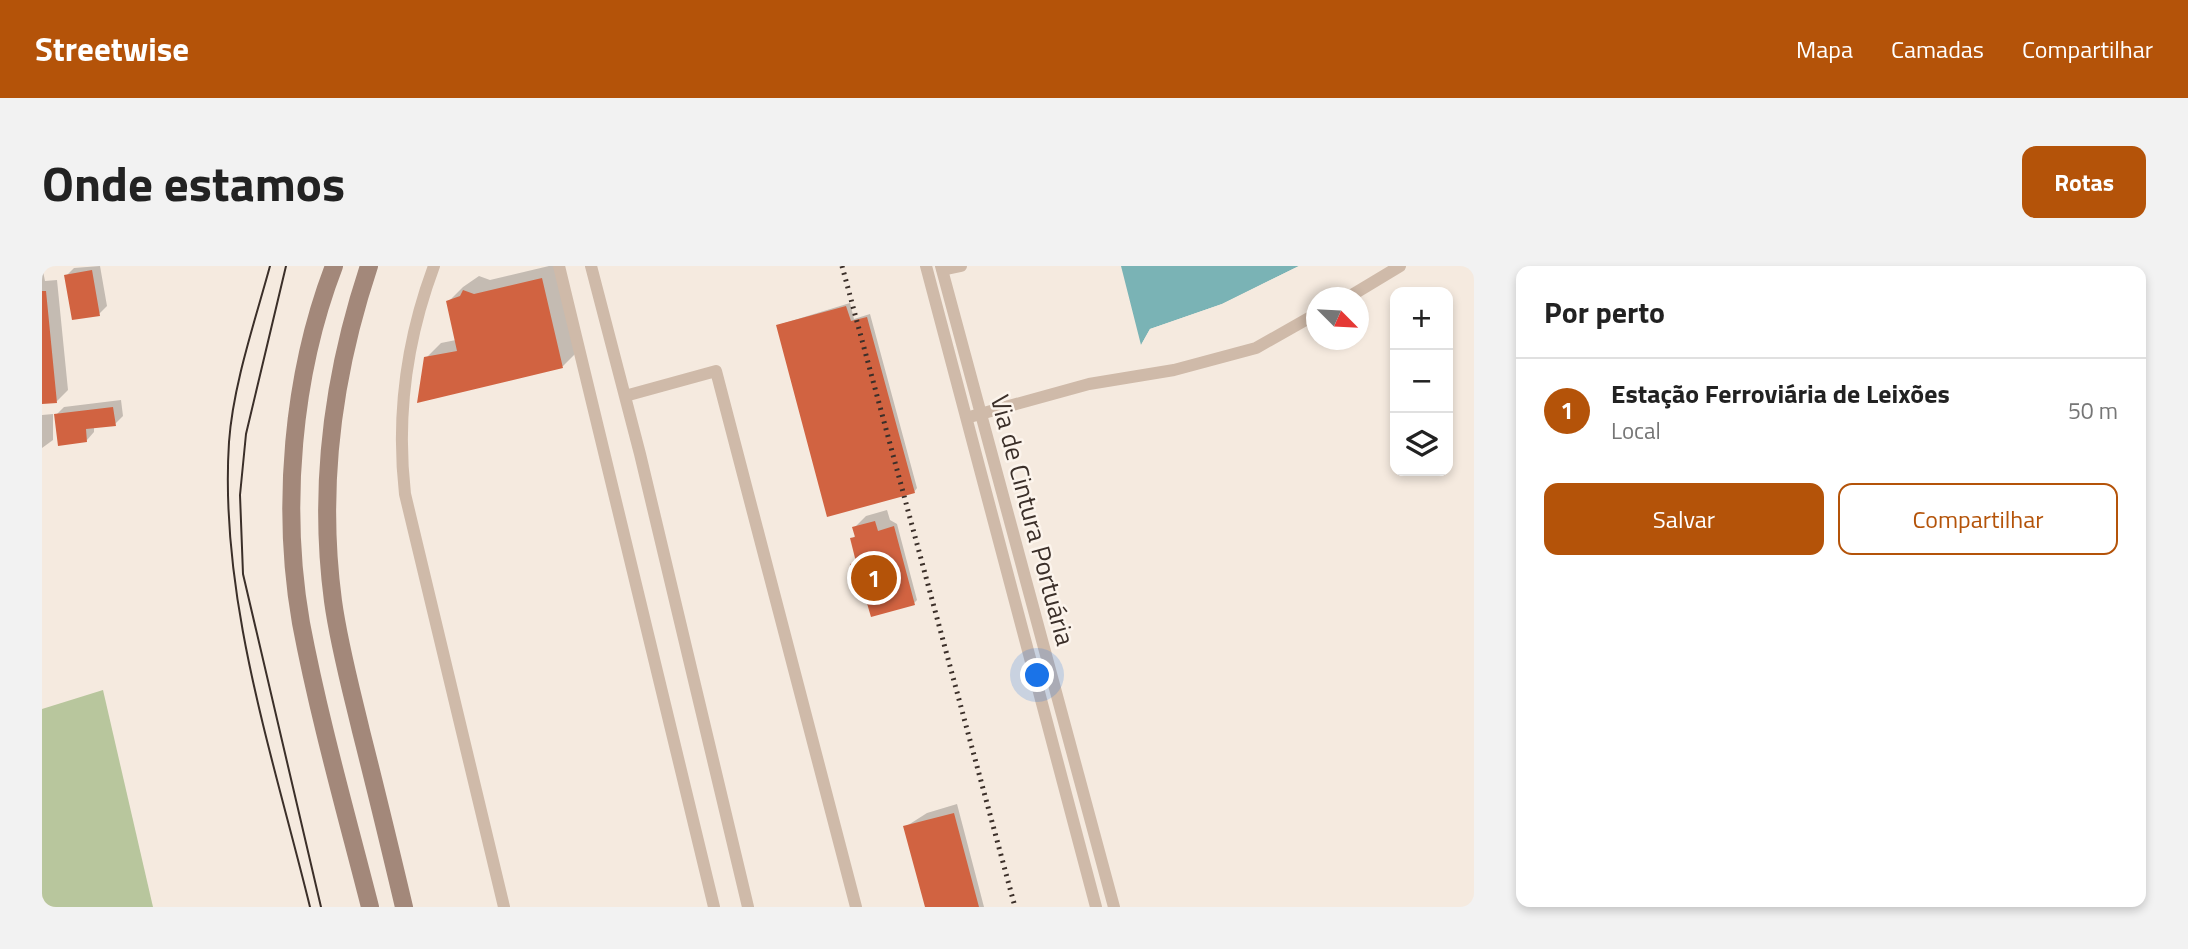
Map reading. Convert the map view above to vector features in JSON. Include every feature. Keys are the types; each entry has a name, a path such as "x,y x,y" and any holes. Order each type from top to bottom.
{"main road":[{"path":"334,266 305,369 295,439 294,554 301,621 370,907"},
{"path":"369,266 346,342 333,415 328,480 328,538 333,602 348,676 404,907"}],"lane":[{"path":"433,266 405,370 401,408 401,459 405,494 504,907"},
{"path":"559,266 714,907"},
{"path":"591,266 748,907"},
{"name":"Via de Cintura Portuária","path":"926,266 1096,907"},
{"path":"942,268 961,266"},
{"path":"1365,287 1400,266"},
{"name":"Via de Cintura Portuária","path":"942,268 1114,907"},
{"path":"966,418 1089,384 1174,370 1256,348 1306,320"},
{"path":"625,396 716,371 856,907"}],"green space":[{"path":"103,690 153,907 42,907 42,709"}],"water":[{"path":"1121,266 1299,266 1222,304 1150,329 1141,345"}],"pier":[{"path":"1303,266 1265,289 1152,332 1141,345 1150,329 1222,304"}],"building":[{"path":"92,270 100,316 72,320 64,275"},
{"path":"542,278 563,368 417,403 424,357 457,351 446,301 460,296 463,290 474,294"},
{"path":"42,291 46,291 57,403 42,404"},
{"path":"846,306 851,321 867,317 915,493 827,517 776,325"},
{"path":"113,407 116,426 86,429 87,442 58,446 54,414"},
{"path":"875,521 878,531 894,526 915,605 871,617 864,593 858,594 850,564 856,562 850,538 855,537 852,527"},
{"path":"954,813 979,907 925,907 903,826"}],"tram line":[{"path":"270,266 245,353 231,420 228,501 240,618 265,735 310,907"},
{"path":"286,266 246,434 240,495 243,574 321,907"}],"railway":[{"path":"842,266 1015,907"}],"place":[{"name":"Estação Ferroviária de Leixões","path":"874,578"}]}
